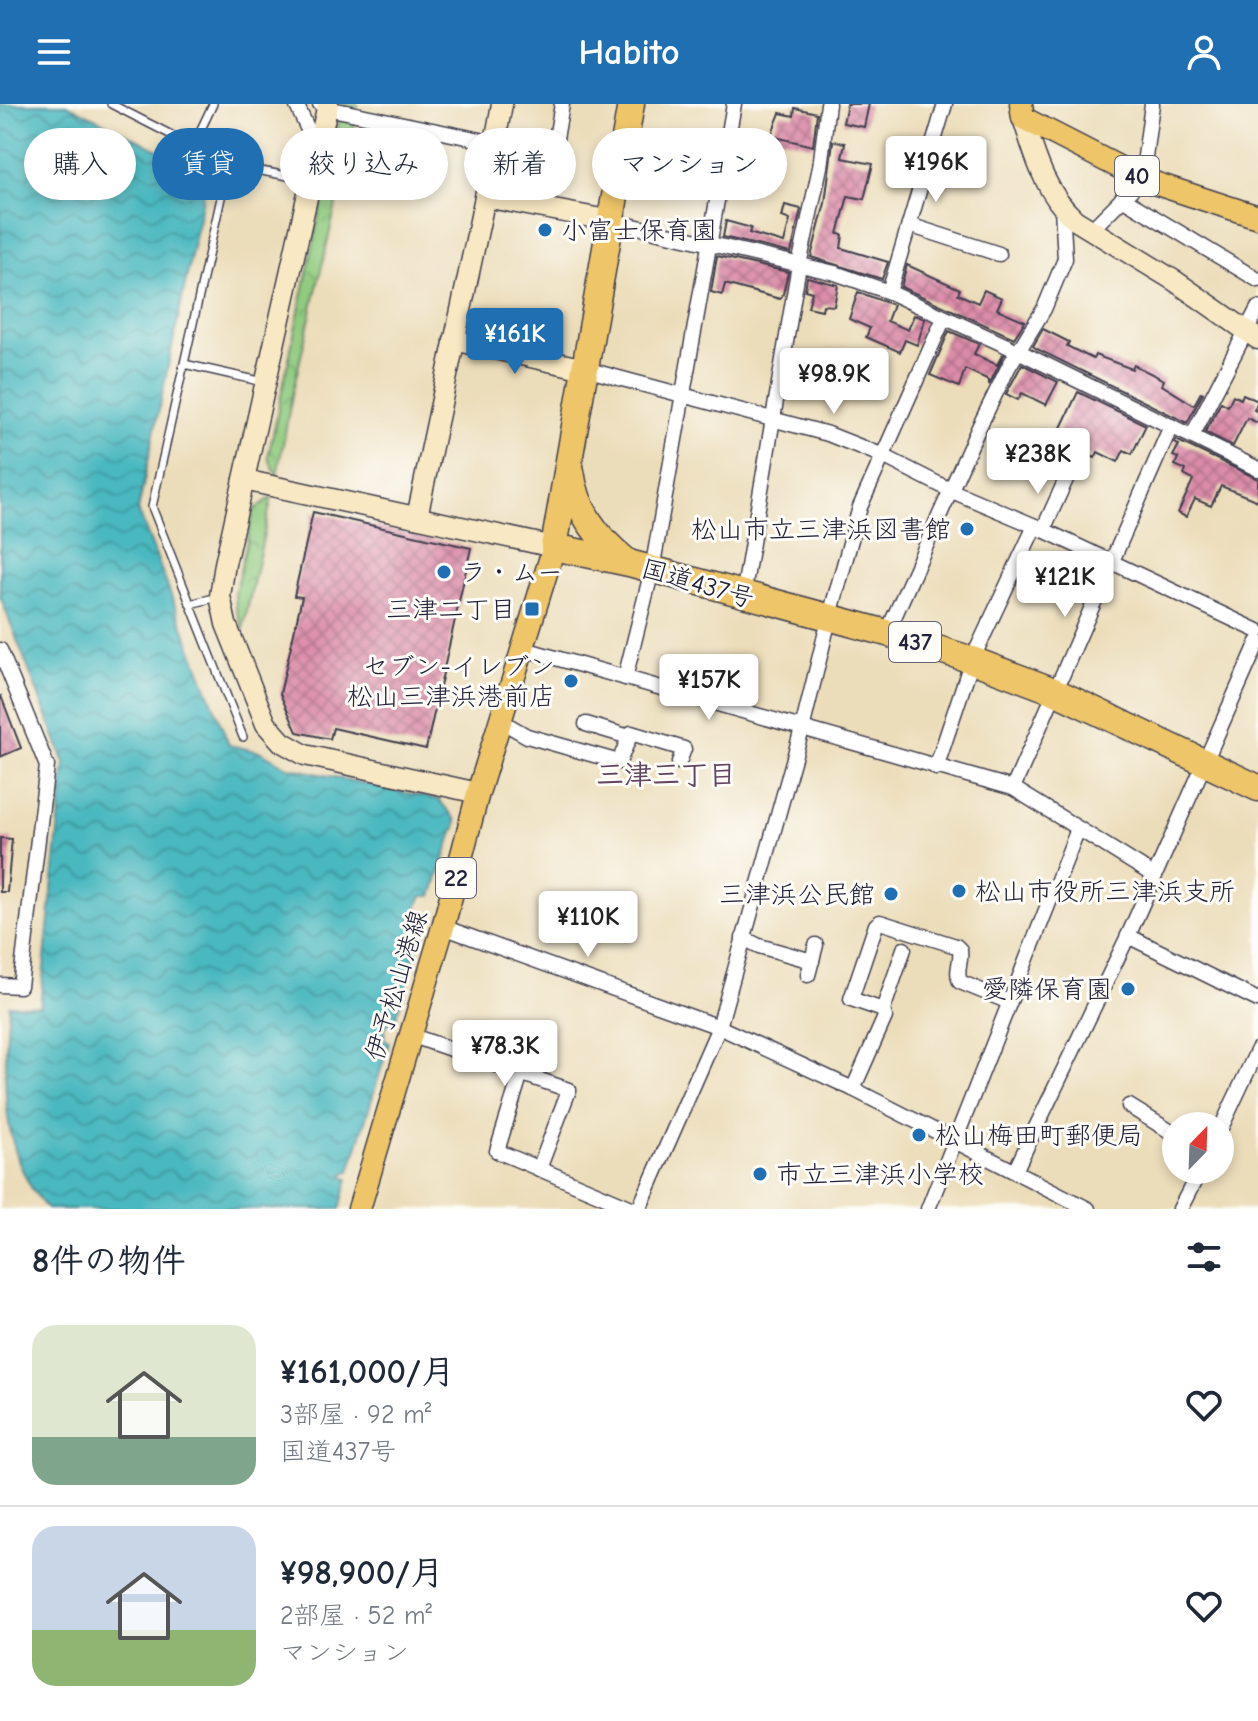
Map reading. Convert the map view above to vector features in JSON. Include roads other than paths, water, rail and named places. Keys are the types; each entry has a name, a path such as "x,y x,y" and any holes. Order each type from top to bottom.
{"highway":[{"path":"554,547 631,104"},
{"path":"569,460 573,490 587,521 605,544 640,567"},
{"name":"国道437号","path":"554,547 887,633 972,660 1054,691 1258,788"}],"main road":[{"name":"40","path":"1022,111 1142,179 1258,217"},
{"name":"伊予松山港線","path":"359,1209 443,927 478,793 554,547"}],"street":[{"path":"296,104 307,128"},
{"path":"498,128 502,104"},
{"path":"544,208 562,104"},
{"path":"625,678 640,567 684,394 734,104"},
{"path":"743,596 799,265 820,167 828,104"},
{"path":"889,292 945,104"},
{"path":"1091,230 1142,179 1152,104"},
{"path":"322,128 325,105 464,136"},
{"path":"1022,111 1036,159 1055,200 1062,208 1252,334"},
{"path":"1122,198 1258,280"},
{"path":"307,200 220,596 226,624 266,724 282,742 305,755 478,793"},
{"path":"417,517 484,200"},
{"path":"501,200 708,242 835,273 889,292 1018,351 1258,469"},
{"path":"887,633 979,427 1018,351 1044,309 1065,259 1062,208"},
{"path":"909,225 999,254"},
{"path":"1192,436 1252,334 1258,308"},
{"path":"521,1073 497,1151 637,1209 719,1027 860,507 944,318"},
{"path":"454,340 585,369 828,434 881,455 952,491 1039,528 1258,631"},
{"path":"1013,788 1171,426"},
{"path":"936,768 972,660 1067,477"},
{"path":"244,480 554,547"},
{"path":"1015,1171 1128,936 1258,642"},
{"path":"524,649 1013,788 1155,876"},
{"path":"0,650 47,766 20,986 0,985"},
{"path":"501,721 527,736 619,762 631,733 684,749 679,762"},
{"path":"586,724 629,737"},
{"path":"928,1209 1078,829"},
{"path":"883,1010 851,999 876,925 880,922 956,946 961,956 957,974 960,982 1009,1002"},
{"path":"443,927 719,1027 853,1089 1088,1209"},
{"path":"1128,936 1258,1000"},
{"path":"743,938 810,968 816,945"},
{"path":"853,1089 885,1017 883,1010 904,949"},
{"path":"410,1035 569,1090 539,1169"},
{"path":"1229,1112 1257,1054"},
{"path":"1129,1106 1162,1126"},
{"path":"1180,1209 1193,1184"}],"lane":[{"path":"111,104 158,128"},
{"path":"202,128 213,104"},
{"path":"221,200 152,507 243,737"},
{"path":"184,364 266,382"},
{"path":"190,604 220,596"}],"water":[{"path":"0,104 67,104 115,128 24,128 24,200 136,200 136,139 152,147 152,200 203,200 138,510 229,745 261,752 288,767 439,800 456,820 456,829 432,896 422,896 417,907 426,916 395,1022 386,1024 384,1038 389,1043 350,1171 343,1174 348,1179 340,1209 47,1209 32,1188 12,1141 8,1116 5,1061 9,1005 40,1006 65,763 0,596"}],"place":[{"name":"小富士保育園","path":"545,230"},
{"name":"松山市立三津浜図書館","path":"967,529"},
{"name":"ラ・ムー","path":"444,572"},
{"name":"三津二丁目","path":"532,609"},
{"name":"セブン-イレブン 松山三津浜港前店","path":"571,681"},
{"name":"松山市役所三津浜支所","path":"959,891"},
{"name":"三津浜公民館","path":"891,894"},
{"name":"愛隣保育園","path":"1128,989"},
{"name":"松山梅田町郵便局","path":"919,1135"},
{"name":"市立三津浜小学校","path":"760,1174"}],"district":[{"name":"三津三丁目","path":"666,774"}]}
